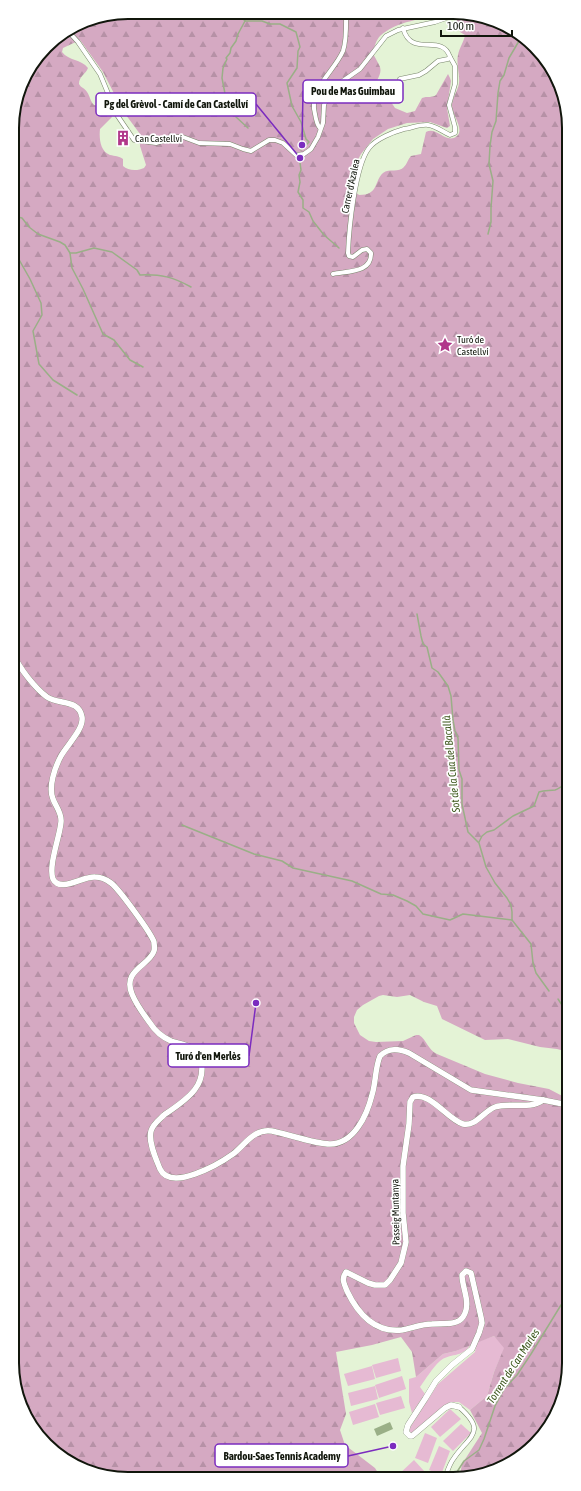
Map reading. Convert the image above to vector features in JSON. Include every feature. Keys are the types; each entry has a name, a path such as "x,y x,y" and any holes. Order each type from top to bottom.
{"main road":[{"path":"19,665 22,671 46,696 54,700 75,705 82,715 81,727 61,756 52,787 52,798 61,818 52,872 53,880 59,884 65,885 86,877 94,877 103,879 115,886 154,942 152,955 132,976 130,984 132,995 151,1025 159,1034 171,1041 192,1047 200,1056 202,1075 197,1088 184,1101 156,1121 150,1132 151,1142 160,1169 166,1176 177,1178 203,1171 234,1153 256,1134 266,1130 324,1144 335,1144 345,1140 353,1134 359,1125 370,1101 380,1056 391,1050 400,1050 409,1053 471,1090 562,1104"},
{"name":"Passeig Muntanya","path":"459,1407 451,1405 445,1408 412,1436 406,1432 408,1425 426,1399 436,1381 452,1365 472,1349 479,1334 482,1323 471,1273 466,1271 462,1275 467,1303 464,1314 460,1320 449,1324 429,1324 394,1330 379,1328 364,1318 342,1280 346,1272 368,1283 376,1285 385,1284 390,1280 401,1263 406,1242 403,1213 403,1166 409,1124 410,1102 413,1096 417,1095 424,1098 459,1123 466,1125 494,1108 502,1106 536,1104 543,1100"}],"street":[{"path":"320,128 317,124 314,111 314,99 318,88 334,66 343,50 346,39 346,19"},
{"path":"71,35 100,74 117,115 134,140 156,143 175,137 183,137 204,143 230,144 252,151 269,140 275,140 283,143 298,155 304,154 312,149 318,137 320,128 322,127 324,105 331,90 360,69 386,36 404,28 444,19"},
{"path":"400,78 419,75 438,61 449,59 450,57 448,50 442,46 423,45 410,41 407,38 404,28"},
{"name":"Carrer d'Azalea","path":"333,274 361,269 370,261 371,254 367,249 362,250 354,257 349,256 348,253 352,208 360,168 369,148 398,131 424,125 432,126 450,135 455,133 455,126 449,105 455,84 455,66 450,57"},
{"name":"Passeig Muntanya","path":"447,1472 454,1458 472,1438 474,1431 474,1425 471,1418 459,1407"}],"shaded area":[{"path":"494,1336 505,1347 494,1372 487,1396 470,1410 459,1402 451,1402 411,1434 409,1429 438,1384 475,1352 477,1342"},
{"path":"470,1345 464,1352 440,1361 434,1367 420,1387 425,1394 412,1413 409,1402 409,1379 416,1377 443,1354 456,1351"},
{"path":"398,1358 401,1371 376,1378 372,1365"},
{"path":"372,1366 375,1379 348,1386 344,1374"},
{"path":"402,1376 406,1389 379,1398 375,1385"},
{"path":"375,1386 378,1399 351,1406 348,1393"},
{"path":"401,1396 405,1408 380,1415 376,1403"},
{"path":"375,1404 379,1417 353,1425 349,1412"},
{"path":"450,1409 461,1419 440,1437 431,1427"},
{"path":"390,1422 393,1429 377,1436 374,1429"},
{"path":"461,1424 471,1433 453,1451 443,1441"},
{"path":"425,1433 437,1438 428,1463 415,1458"},
{"path":"439,1446 450,1451 442,1472 434,1472 429,1470"},
{"path":"414,1460 425,1472 401,1472"}],"green space":[{"path":"120,19 420,19 402,24 386,31 376,42 373,53 379,66 380,74 374,90 375,94 382,95 391,102 395,108 407,113 415,111 422,98 436,95 448,74 451,81 447,108 450,126 447,128 430,122 407,123 388,129 373,139 361,154 352,171 351,188 359,195 370,193 383,173 402,169 411,156 421,154 426,132 434,131 449,138 457,136 459,133 459,125 453,112 452,104 459,83 457,62 458,55 465,35 460,32 457,19 475,21 501,30 514,37 525,46 544,67 551,80 561,113 562,1050 540,1047 508,1039 485,1040 442,1019 437,1006 424,1002 410,995 397,997 383,995 379,996 357,1010 354,1017 354,1023 360,1035 369,1041 403,1041 419,1035 437,1054 485,1074 518,1083 549,1089 562,1096 562,1371 554,1405 540,1430 520,1450 495,1464 461,1471 462,1464 482,1433 470,1410 487,1396 494,1372 504,1348 494,1336 456,1351 443,1354 416,1377 412,1352 401,1337 372,1345 336,1352 346,1414 340,1430 345,1445 375,1468 378,1472 120,1472 106,1470 80,1461 61,1450 41,1430 27,1405 20,1378 19,120 27,86 41,61 67,37 86,27 106,21","holes":["80,40 103,72 123,111 140,134 140,146 146,165 144,168 139,170 125,168 123,166 123,159 110,155 104,151 100,140 100,129 112,117 106,107 94,105 89,95 79,84 80,79 88,68 82,63 65,55 62,52 63,48"]}],"waterway":[{"path":"245,21 262,21 270,24 280,24 296,32 300,47 298,51 297,68 287,83 292,106 301,122 306,139 309,142 301,150"},
{"path":"245,21 236,41 231,48 230,53 226,58 222,78 226,99 232,107 236,117 248,128"},
{"path":"488,234 491,222 493,181 489,164 490,146 492,132 496,121 498,93 500,81 504,75 509,58 519,41"},
{"path":"300,163 301,170 299,175 300,182 298,192 303,200 303,208 309,212 313,221 324,235 339,248"},
{"path":"19,217 22,218 29,227 38,234 65,245 70,253 72,268 103,334 114,340 130,360 143,367"},
{"path":"70,253 76,253 94,248 112,252 137,270 140,275 167,277 191,287"},
{"path":"19,260 41,303 42,315 33,331 39,364 53,380 77,395"},
{"name":"Sot de la Cua del Bacallà","path":"417,614 423,644 427,647 432,668 438,672 448,686 451,696 453,720 458,738 459,770 462,779 462,804 468,832 479,843 486,867 495,883 511,905 512,920 531,944 533,963 536,973 549,991"},
{"path":"479,842 482,836 487,832 494,830 513,816 534,806 539,792 555,790 562,786"},
{"path":"182,825 254,854 282,861 293,868 352,881 381,894 393,895 416,906 423,914 450,920 463,914 512,920"},
{"path":"558,999 562,1005"},
{"name":"Torrent de Can Marles","path":"457,1472 464,1461 479,1450 495,1406 504,1389 517,1375 561,1305"}],"place":[{"name":"Can Castellví","path":"123,138"},
{"name":"Pou de Mas Guimbau","path":"302,145"},
{"name":"Pg del Grèvol - Camí de Can Castellví","path":"300,158"},
{"name":"Turó de Castellví","path":"445,345"},
{"name":"Turó d'en Merlès","path":"256,1003"},
{"name":"Bardou-Saes Tennis Academy","path":"393,1446"}]}
